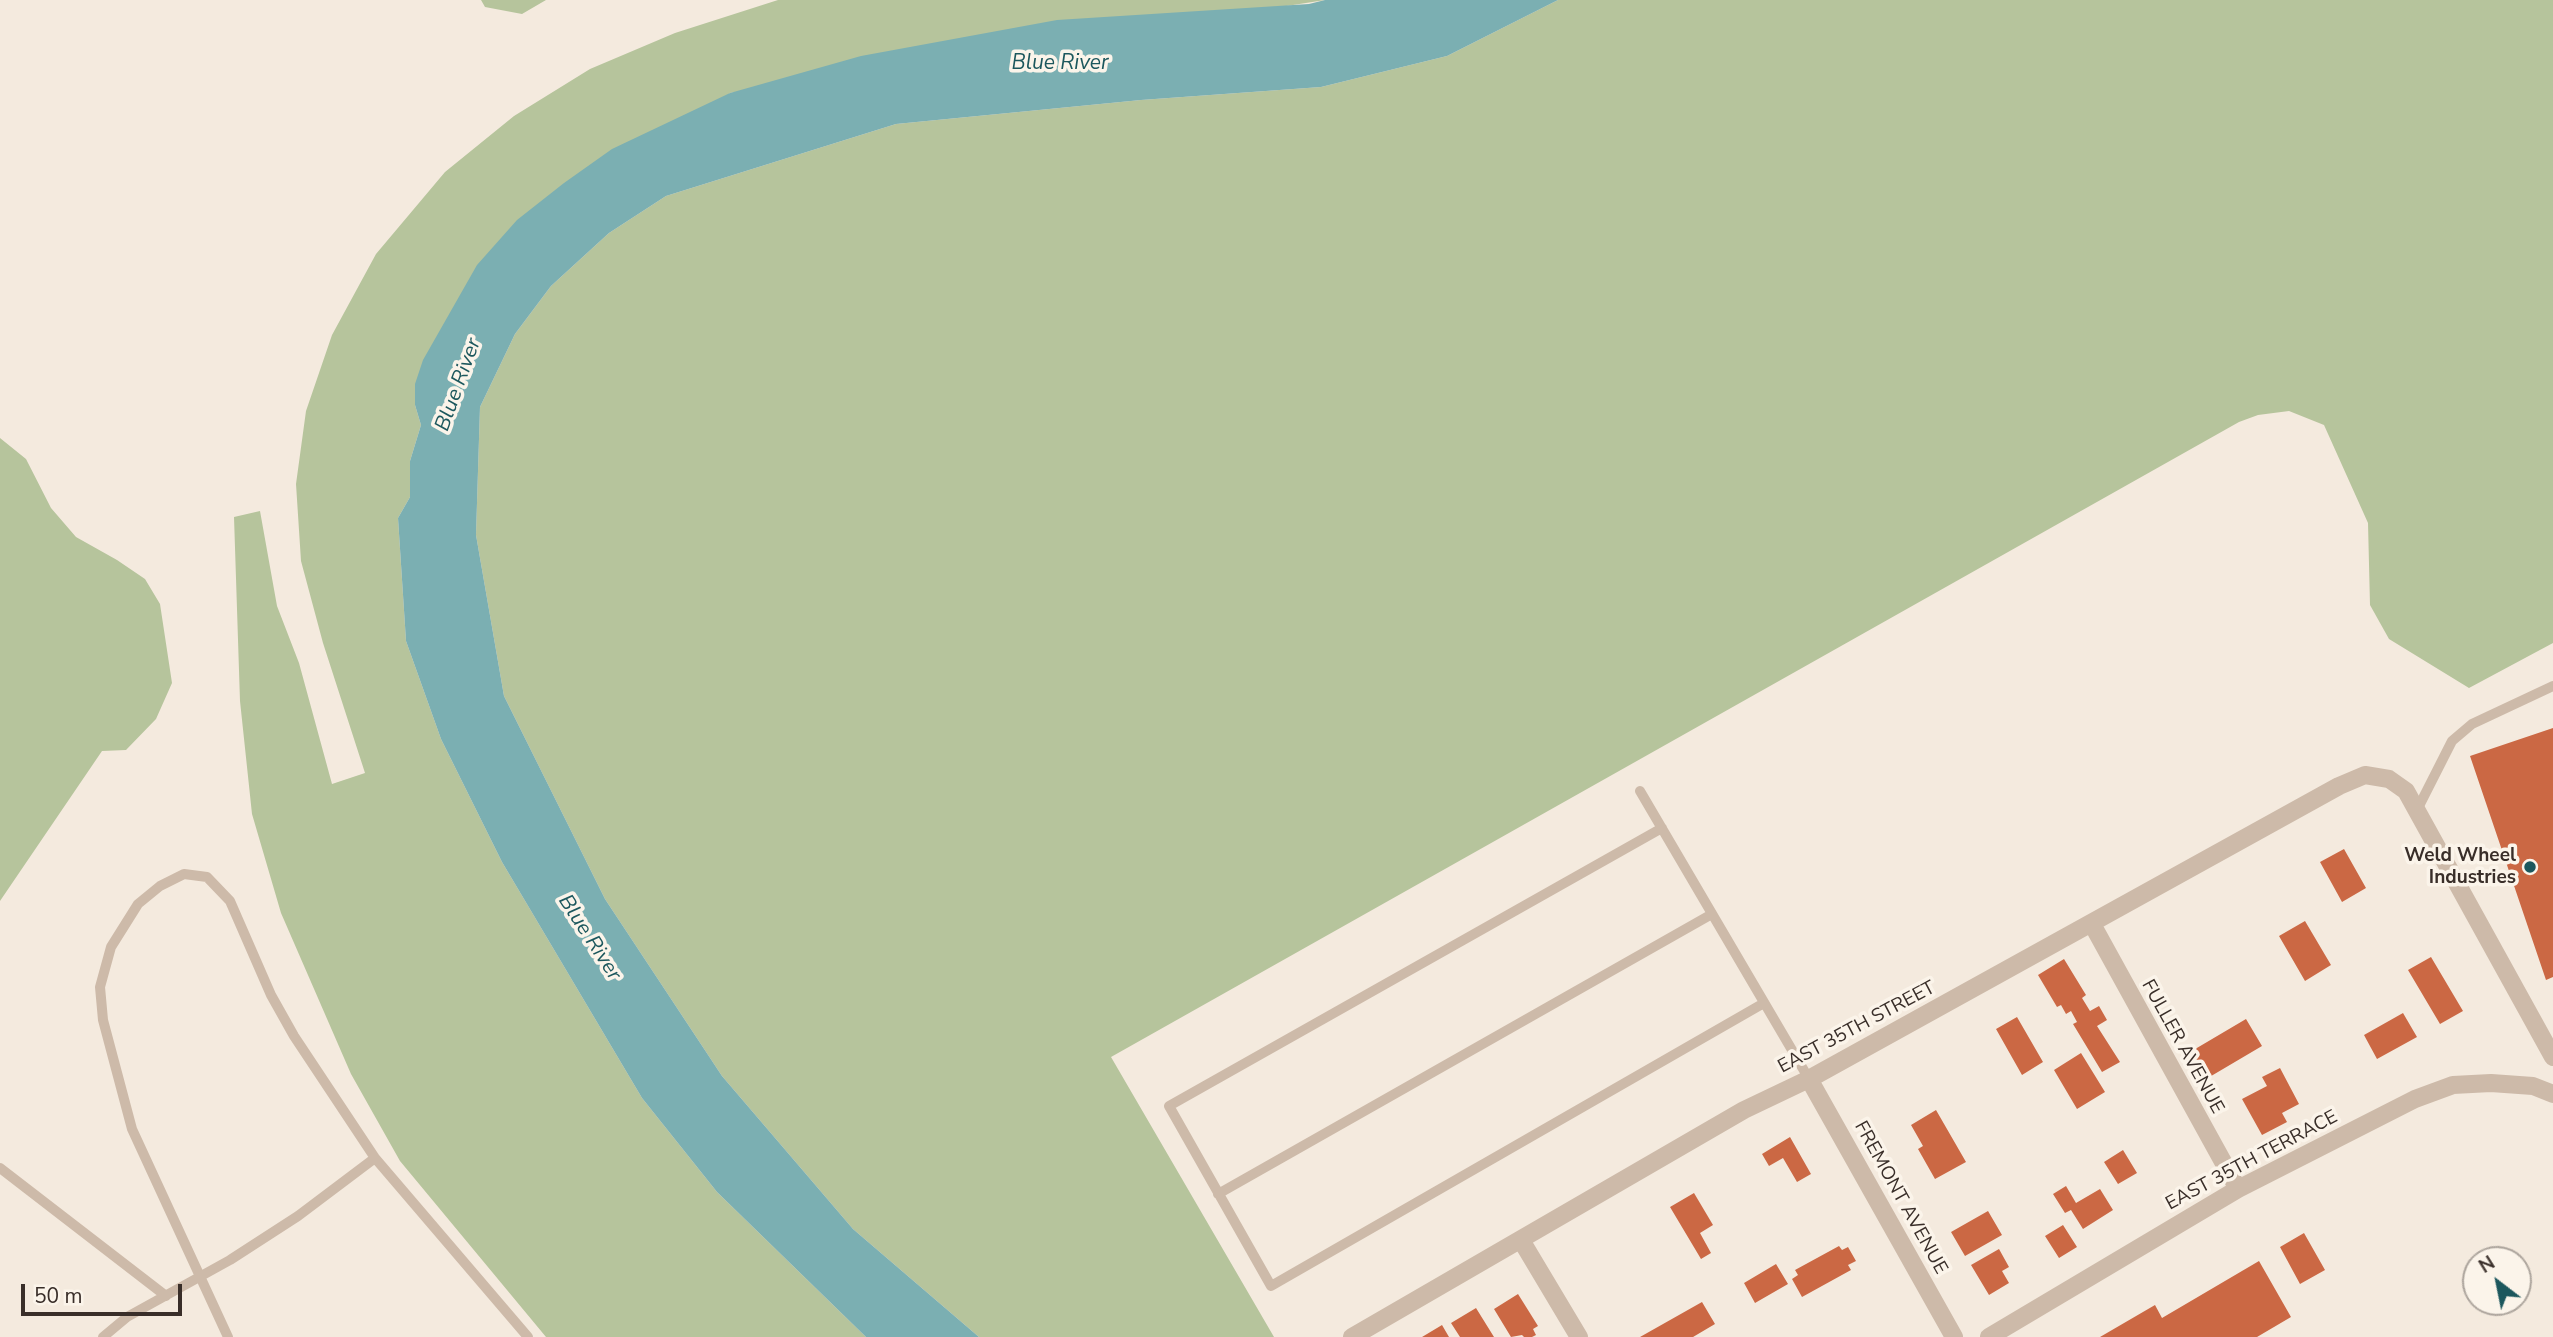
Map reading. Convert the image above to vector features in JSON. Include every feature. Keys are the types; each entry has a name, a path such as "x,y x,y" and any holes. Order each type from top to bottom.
{"street":[{"name":"EAST 35TH STREET","path":"1352,1337 1744,1110 1809,1079 2339,786 2365,775 2389,779 2406,791 2417,810"},
{"path":"2417,810 2553,1057"},
{"name":"FULLER AVENUE","path":"2092,924 2238,1189"},
{"name":"FREMONT AVENUE","path":"1809,1079 1954,1337"},
{"name":"EAST 35TH TERRACE","path":"1989,1337 2238,1189 2415,1099 2453,1085 2491,1083 2533,1086 2553,1094"},
{"path":"1521,1240 1579,1337"}],"lane":[{"path":"2417,810 2452,741 2472,724 2553,686"},
{"path":"1640,791 1809,1079"},
{"path":"1662,828 1169,1106 1270,1286 1764,1003"},
{"path":"228,1337 132,1129 103,1020 100,987 111,947 138,904 160,886 184,874 207,877 230,901 271,995 294,1036 375,1158 528,1337"},
{"path":"1219,1194 1712,915"},
{"path":"103,1337 127,1317 201,1277 298,1216 375,1158"},
{"path":"0,1168 166,1296"}],"green space":[{"path":"481,0 546,0 522,14 485,7"},
{"path":"778,0 1325,0 730,93 415,405 421,425 410,461 410,497 398,518 406,641 441,739 502,862 642,1098 717,1192 866,1337 546,1337 400,1161 351,1074 281,913 252,814 240,701 234,517 260,511 277,606 299,663 332,784 365,773 323,643 301,561 296,484 306,411 332,335 376,254 445,172 514,116 590,69 675,33"},
{"path":"1558,0 2553,0 2553,643 2469,688 2389,639 2370,605 2368,523 2324,425 2289,411 2258,415 2239,422 1111,1057 1274,1337 979,1337 853,1229 722,1076 605,899 504,696 476,535 480,407 515,334 551,286 609,233 666,196 896,124 1141,100 1321,87 1447,56"},
{"path":"0,438 26,459 51,508 76,537 145,579 160,604 172,683 156,719 126,750 102,751 0,901"}],"water":[{"name":"Blue River","path":"1325,0 1558,0 1447,56 1321,87 1141,100 896,124 666,196 609,233 551,286 515,334 480,407 476,535 504,696 605,899 722,1076 853,1229 979,1337 866,1337 717,1192 642,1098 502,862 441,739 406,641 398,518 410,497 410,461 421,425 415,405 415,384 423,360 477,265 517,220 612,149 730,93 861,56 1057,20 1309,4"}],"building":[{"name":"Weld Wheel Industries","path":"2553,728 2553,977 2546,980 2470,756"},
{"path":"2344,849 2366,888 2342,902 2320,862"},
{"path":"2305,921 2331,965 2305,981 2279,936"},
{"path":"2431,957 2463,1011 2440,1024 2408,970"},
{"path":"2064,959 2086,995 2082,998 2090,1011 2099,1006 2107,1020 2097,1026 2120,1062 2102,1072 2073,1024 2077,1022 2071,1011 2066,1014 2061,1005 2057,1007 2038,975"},
{"path":"2403,1013 2417,1037 2377,1059 2364,1035"},
{"path":"2017,1017 2043,1062 2022,1075 1996,1029"},
{"path":"2246,1019 2262,1046 2201,1082 2185,1055"},
{"path":"2081,1053 2105,1092 2077,1109 2054,1070"},
{"path":"2280,1068 2299,1104 2282,1113 2287,1122 2262,1135 2242,1099 2267,1086 2262,1077"},
{"path":"1936,1110 1966,1162 1935,1179 1918,1149 1923,1146 1911,1125"},
{"path":"1790,1137 1811,1174 1797,1182 1783,1158 1769,1166 1762,1154"},
{"path":"2123,1150 2137,1173 2118,1184 2104,1162"},
{"path":"2066,1186 2076,1203 2100,1189 2113,1210 2083,1229 2071,1210 2065,1213 2053,1194"},
{"path":"1694,1193 1713,1225 1700,1233 1711,1253 1701,1259 1670,1207"},
{"path":"1988,1211 2002,1235 1965,1256 1951,1232"},
{"path":"2063,1225 2077,1247 2059,1258 2045,1236"},
{"path":"2304,1233 2325,1270 2300,1284 2280,1247"},
{"path":"1839,1246 1842,1250 1848,1247 1856,1261 1848,1265 1851,1270 1802,1297 1792,1279 1798,1275 1795,1270"},
{"path":"1999,1249 2009,1267 2002,1271 2009,1283 1989,1295 1971,1265"},
{"path":"2259,1261 2291,1317 2257,1337 2100,1337 2155,1305 2162,1318"},
{"path":"1776,1264 1788,1284 1755,1303 1744,1283"},
{"path":"1518,1294 1538,1326 1533,1329 1536,1335 1532,1337 1511,1337 1494,1309"},
{"path":"1702,1302 1715,1324 1693,1337 1640,1337"},
{"path":"1476,1308 1494,1337 1460,1337 1451,1323"},
{"path":"1442,1325 1449,1337 1422,1337"}],"place":[{"name":"Weld Wheel Industries","path":"2530,867"}]}
